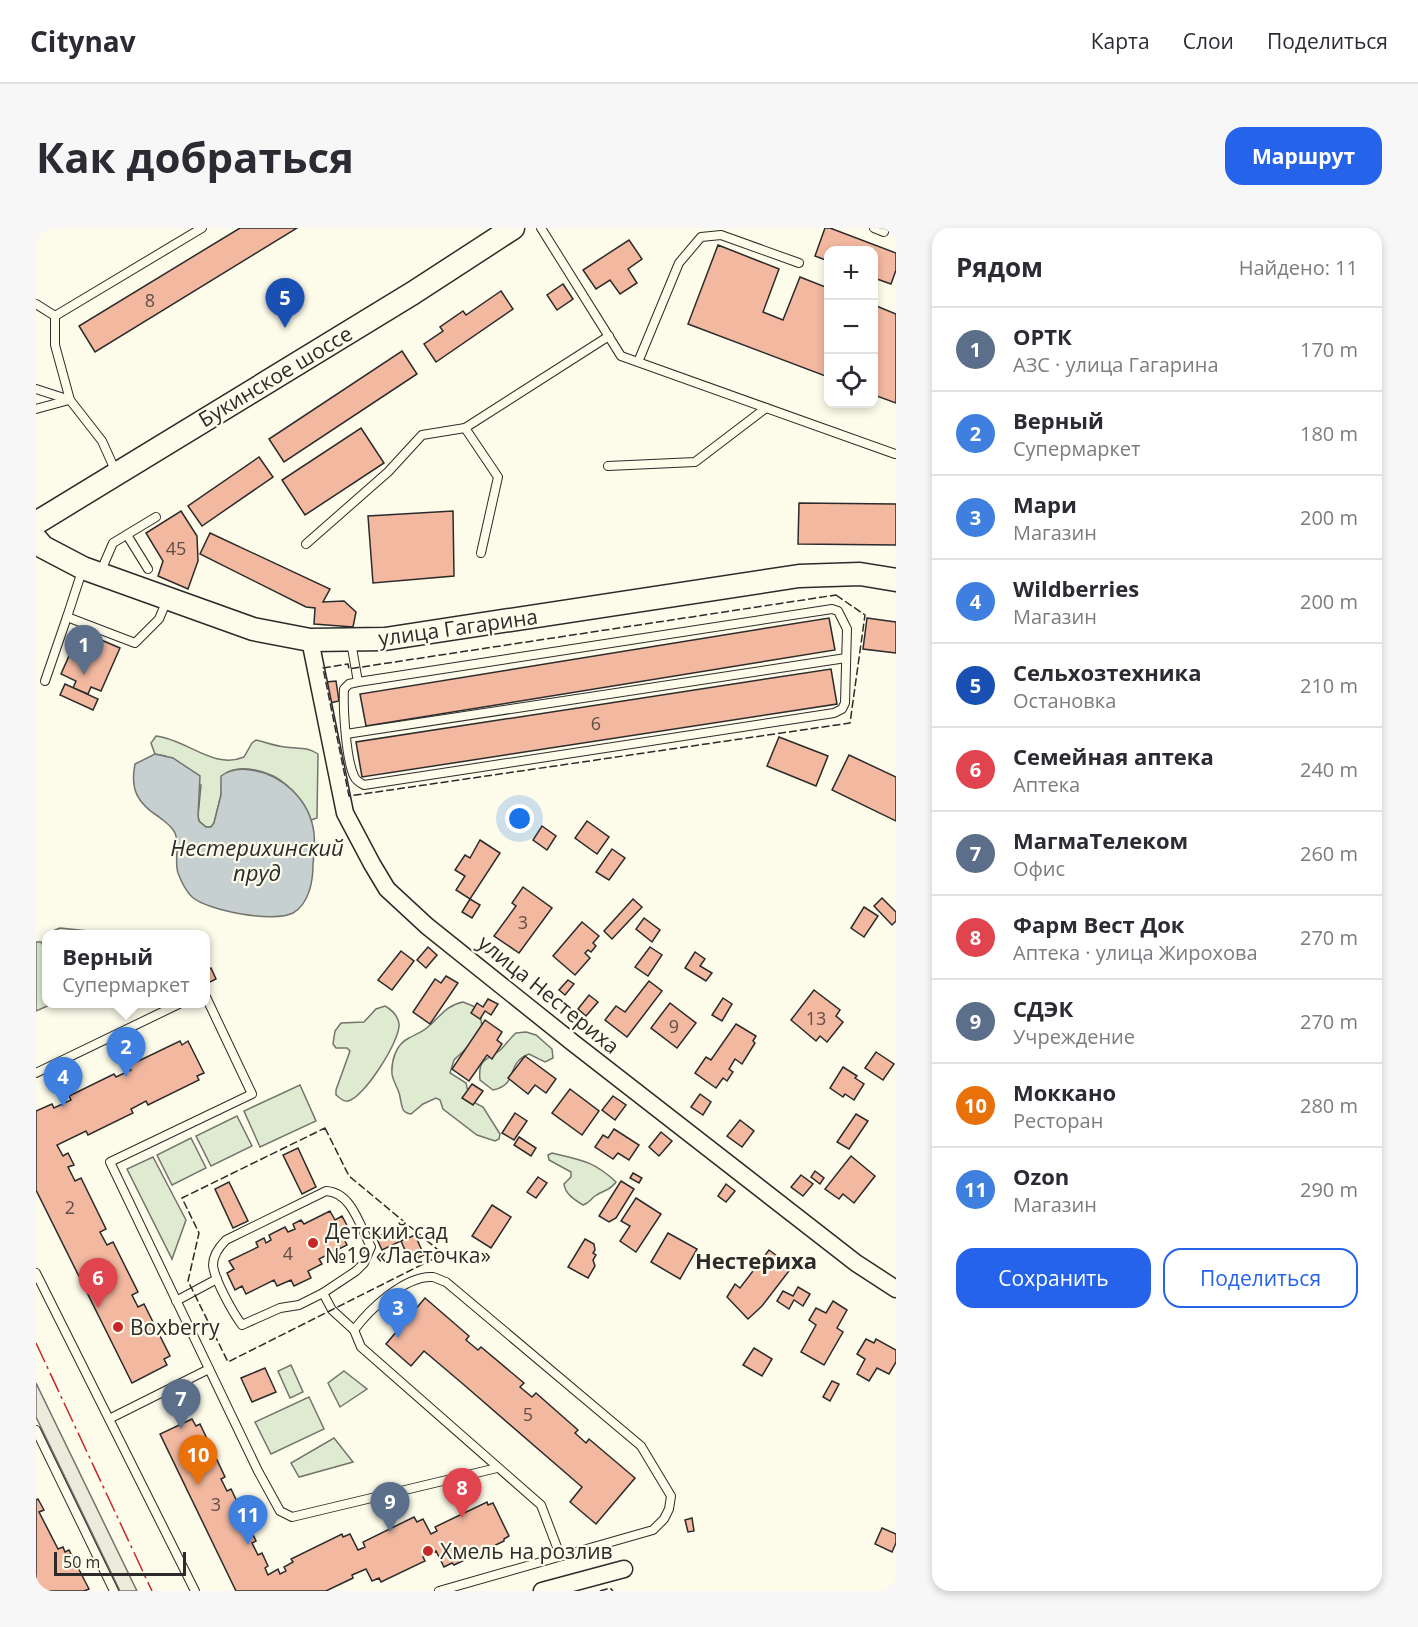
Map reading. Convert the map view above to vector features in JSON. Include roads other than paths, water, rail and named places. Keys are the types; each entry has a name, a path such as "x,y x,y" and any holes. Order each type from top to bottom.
{"street":[{"name":"Букинское шоссе","path":"36,523 413,293 513,228"},
{"name":"улица Гагарина","path":"36,539 43,547 92,570 253,629 310,640 386,639 800,576 860,574 896,580"},
{"name":"улица Нестериха","path":"310,640 345,813 387,889 427,926 572,1042 856,1263 896,1289"},
{"path":"542,1591 624,1569"}],"lane":[{"path":"182,228 192,234"},
{"path":"55,316 202,228"},
{"path":"541,228 621,356 895,454"},
{"path":"874,228 884,232"},
{"path":"638,362 680,262 701,237 721,235 799,263"},
{"path":"36,304 55,316"},
{"path":"55,316 55,345 70,400 102,441 117,473"},
{"path":"306,544 380,479 422,435 465,428 609,336"},
{"path":"36,389 70,400"},
{"path":"36,409 70,400"},
{"path":"608,466 695,462 766,408"},
{"path":"465,428 498,477 481,553"},
{"path":"45,681 67,616 92,570 113,543 156,517"},
{"path":"127,535 148,569"},
{"path":"67,616 135,643 159,619 168,597"},
{"path":"832,609 838,611 847,629 845,703 842,709 834,712 364,785 357,782 353,775 346,734 344,689 349,684 358,682 832,609"},
{"path":"350,640 358,682"},
{"path":"346,734 846,658"},
{"path":"210,1006 252,1094 110,1162 258,1471 280,1510 292,1517 497,1468"},
{"path":"36,1072 171,1008"},
{"path":"326,1191 333,1192 347,1200 370,1247 364,1263 356,1271 323,1293 299,1305 280,1308 242,1325 217,1279 213,1267 214,1259 220,1246 226,1240 326,1191"},
{"path":"36,1273 195,1591"},
{"path":"354,1330 366,1314 382,1299 417,1280 433,1277 446,1282 641,1446 671,1496 664,1520 653,1530 440,1591"},
{"path":"176,1300 217,1279"},
{"path":"323,1293 333,1310 354,1330 361,1347 541,1505 561,1555"},
{"path":"109,1419 209,1369"},
{"path":"36,1430 114,1591"}],"water":[{"name":"Нестерихинский пруд","path":"155,754 173,758 200,776 198,816 199,821 206,827 211,827 214,823 221,795 221,776 228,772 243,769 262,773 284,783 293,791 307,810 314,837 311,885 303,904 298,909 284,916 257,916 212,907 192,897 178,873 177,843 174,831 140,801 135,788 135,764"}],"place":[{"name":"Сельхозтехника","path":"285,328"},
{"name":"ОРТК","path":"84,675"},
{"name":"Верный","path":"126,1077"},
{"name":"Wildberries","path":"63,1107"},
{"name":"Детский сад №19 «Ласточка»","path":"313,1243"},
{"name":"Семейная аптека","path":"98,1308"},
{"name":"Boxberry","path":"118,1327"},
{"name":"Мари","path":"398,1338"},
{"name":"МагмаТелеком","path":"181,1429"},
{"name":"Моккано","path":"198,1485"},
{"name":"Фарм Вест Док","path":"462,1518"},
{"name":"СДЭК","path":"390,1532"},
{"name":"Ozon","path":"248,1545"},
{"name":"Хмель на розлив","path":"428,1551"}],"district":[{"name":"Нестериха","path":"756,1260"}]}
